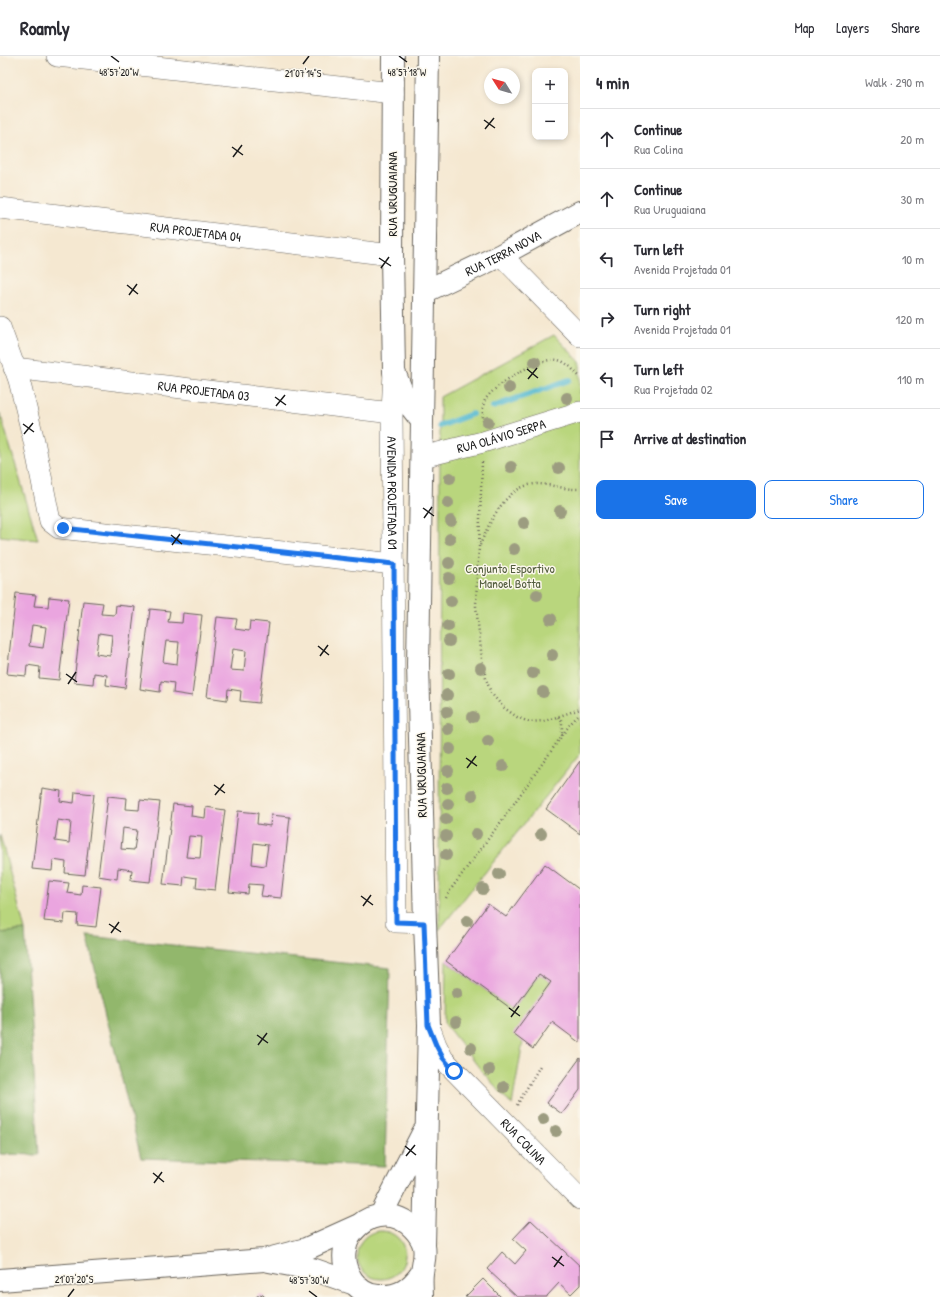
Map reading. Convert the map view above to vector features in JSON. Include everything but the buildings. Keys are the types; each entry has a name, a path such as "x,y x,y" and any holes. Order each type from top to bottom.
{"street":[{"path":"57,56 393,93"},
{"name":"RUA URUGUAIANA","path":"393,56 392,255 394,372 403,394 411,408 422,421"},
{"name":"RUA URUGUAIANA","path":"424,1245 428,1025 418,665 428,56"},
{"name":"RUA PROJETADA 04","path":"0,208 392,255"},
{"name":"RUA TERRA NOVA","path":"424,292 500,255 580,212"},
{"path":"500,255 580,336"},
{"path":"0,327 14,368 34,441 50,521 56,526 63,528 394,564"},
{"name":"RUA PROJETADA 03","path":"14,368 392,412"},
{"name":"AVENIDA PROJETADA 01","path":"394,372 392,412 396,922 424,923"},
{"name":"RUA OLÁVIO SERPA","path":"422,457 483,442 580,412"},
{"name":"RUA COLINA","path":"428,1025 443,1058 454,1071 468,1083 580,1199"},
{"name":"RUA COLINA","path":"427,1089 438,1078 446,1076 468,1083"},
{"name":"RUA URUGUAIANA","path":"381,1215 426,1128"},
{"path":"0,1280 264,1260 306,1249 357,1226 367,1219 381,1215 395,1216 408,1222 418,1232 424,1245 425,1259 422,1273 422,1297"},
{"path":"357,1226 349,1236 344,1248 344,1261 348,1274 355,1284 365,1292 377,1297 402,1293 414,1284 422,1273"},
{"path":"264,1260 312,1270 355,1284"}],"path":[{"path":"580,377 564,362 557,360 544,361 531,366 502,383 484,402 477,583 478,629 486,679 491,692 503,707 517,717 529,722 545,721 580,709"},
{"path":"479,547 490,524 501,506 512,493 526,486 536,484 580,489"},
{"path":"445,900 451,889 580,714"},
{"path":"558,717 562,721 563,726 561,738"},
{"path":"516,1108 540,1066"}],"green space":[{"name":"Conjunto Esportivo Manoel Botta","path":"554,335 580,362 580,754 439,930 440,397"},
{"path":"0,413 38,540 0,536"},
{"path":"0,835 25,930 0,933"},
{"path":"25,930 39,1155 0,1154 0,933"},
{"path":"87,936 390,968 385,1166 141,1158"},
{"path":"446,961 513,1010 539,974 551,982 523,1041 512,1105 481,1070 445,1024"},
{"path":"376,1231 386,1231 398,1238 405,1250 405,1260 398,1272 386,1279 376,1279 368,1275 361,1268 357,1260 357,1250 361,1242 368,1235"}],"waterway":[{"path":"493,407 569,380"},
{"path":"440,426 472,414"}],"route":[{"path":"63,528 394,564 396,922 424,923 428,1025 443,1058 454,1071"}]}
